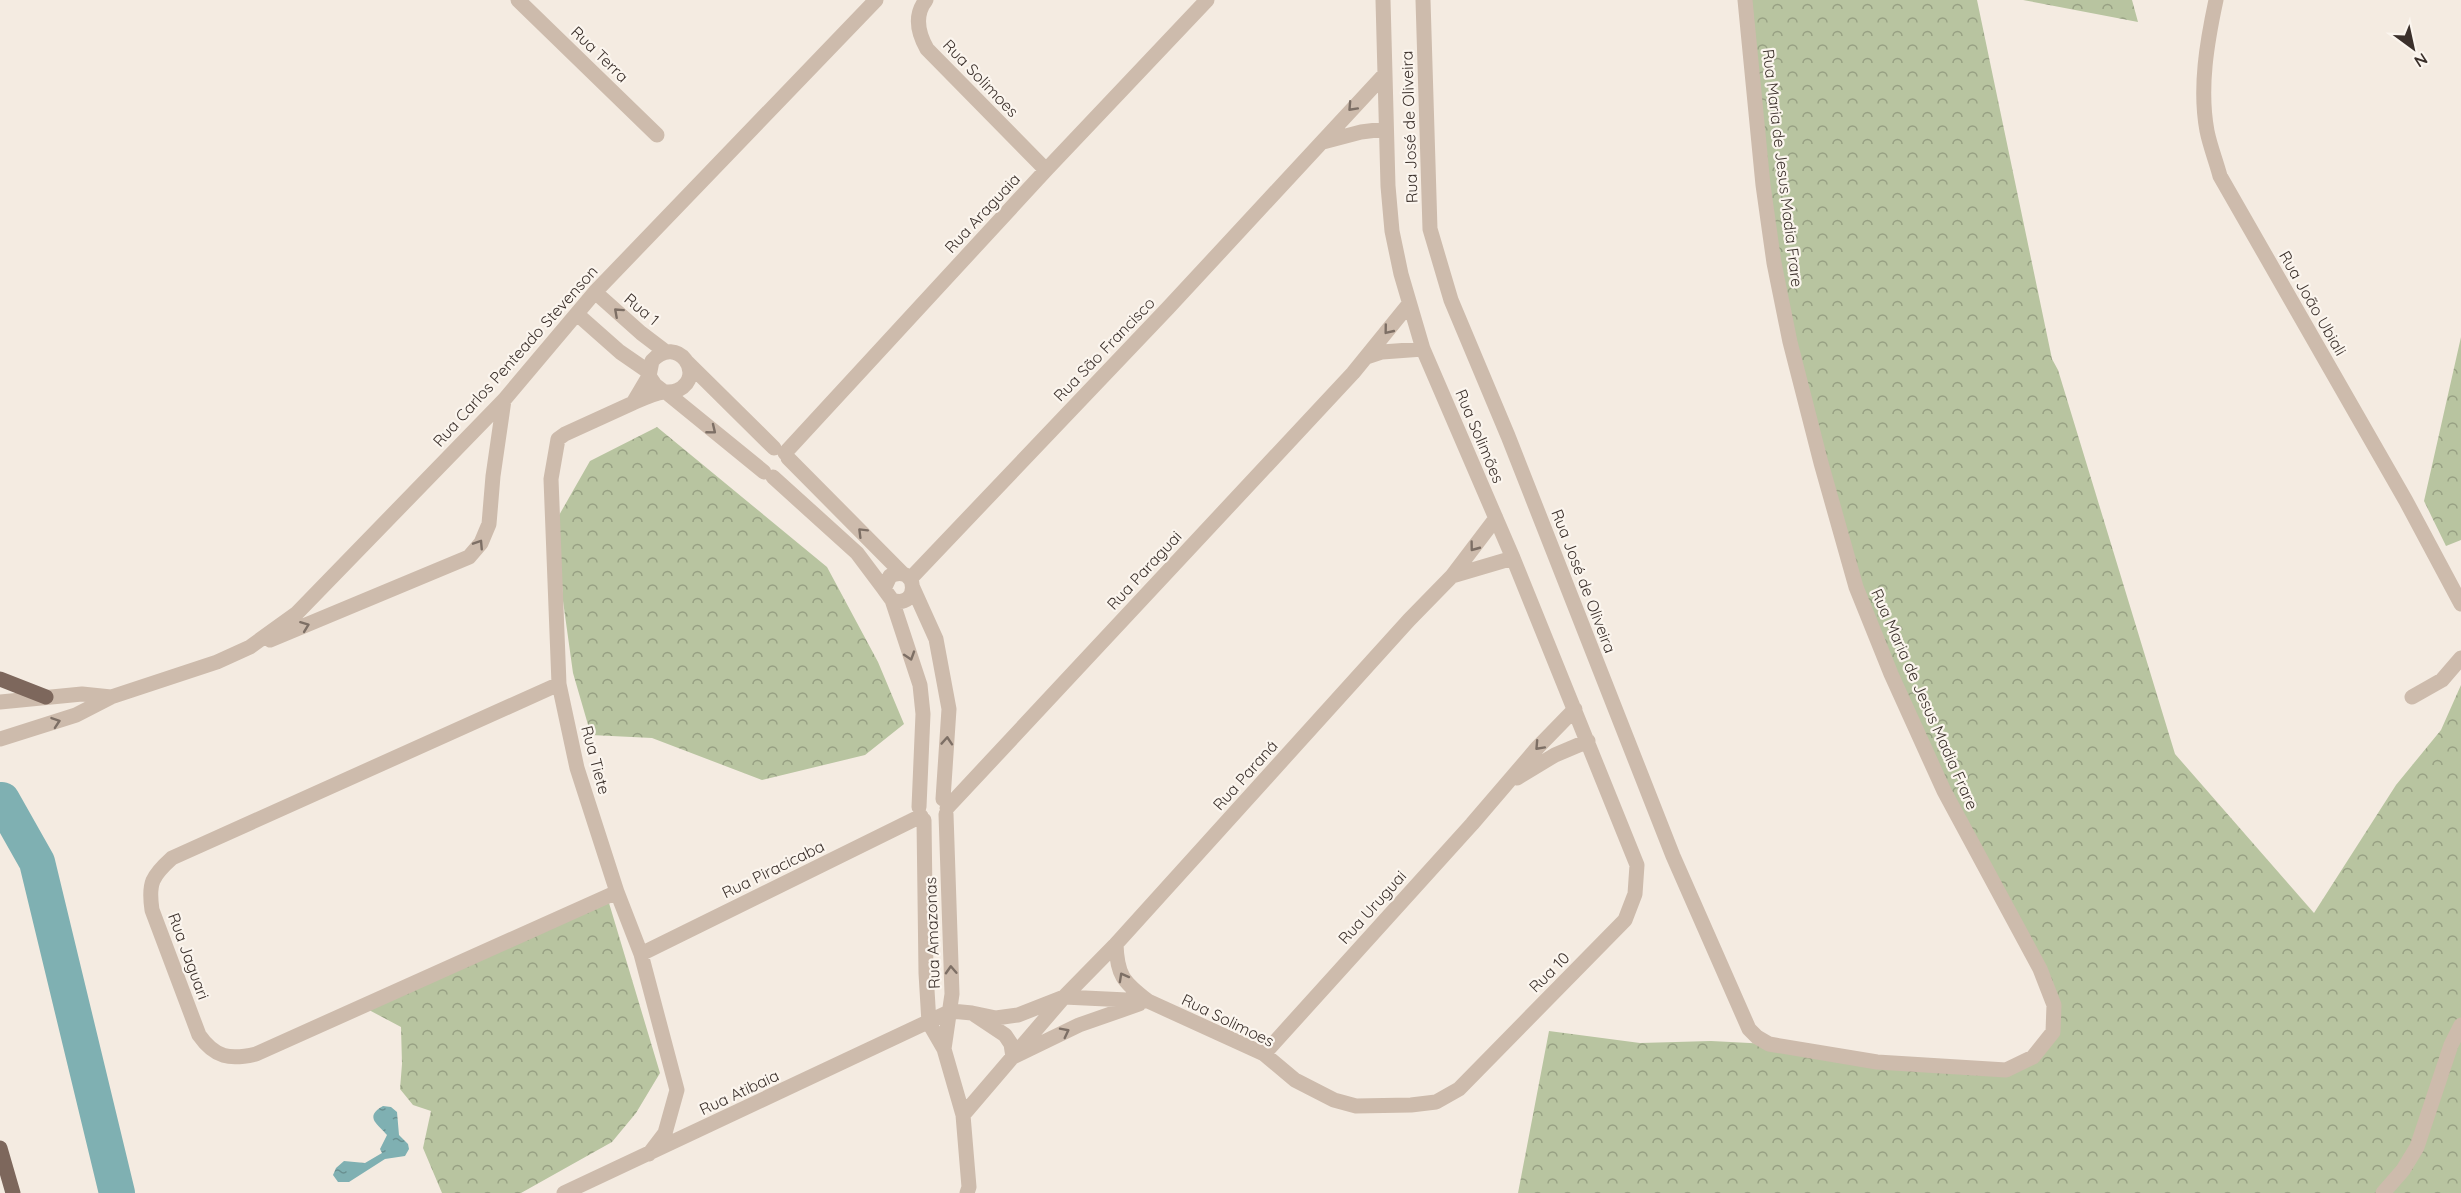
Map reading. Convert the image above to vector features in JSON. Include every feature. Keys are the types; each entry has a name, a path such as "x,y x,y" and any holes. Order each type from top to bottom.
{"main road":[{"path":"0,680 46,697"},
{"path":"0,1148 13,1193"}],"street":[{"name":"Rua Terra","path":"518,0 657,135"},
{"name":"Rua Carlos Penteado Stevenson","path":"0,739 76,716 111,697 217,662 250,647 297,613 504,400 595,292 876,0"},
{"name":"Rua Solimoes","path":"926,0 919,15 918,25 927,49 1046,170"},
{"name":"Rua Araguaia","path":"783,453 1207,0"},
{"name":"Rua Solimões","path":"1383,0 1385,129 1392,231 1409,303 1423,349 1513,558 1636,865"},
{"name":"Rua José de Oliveira","path":"1423,0 1430,229 1448,290 1673,856 1749,1029 1769,1044 1878,1062"},
{"name":"Rua Maria de Jesus Madia Frare","path":"1745,0 1763,185 1774,263 1790,342 1856,587 1891,674 1944,791 2040,969 2054,1005 2053,1032 2033,1057 2006,1070 1878,1062"},
{"name":"Rua João Ubiali","path":"2216,0 2206,45 2206,128 2220,176 2406,501 2461,604"},
{"name":"Rua São Francisco","path":"909,580 1384,75"},
{"path":"1323,142 1361,132 1385,129"},
{"name":"Rua 1","path":"595,292 640,333 666,352"},
{"name":"Rua Paraguai","path":"945,807 1368,357 1409,303"},
{"path":"577,314 649,374 655,385 665,392 679,390 688,380 687,362 676,352 666,352 652,361 649,374 633,403"},
{"path":"1368,357 1382,352 1423,349"},
{"name":"Rua Amazonas","path":"687,362 783,453 909,580 936,639 949,709 945,807 952,994 944,1049"},
{"name":"Rua Amazonas","path":"665,392 768,475 857,553 888,595 920,685 921,815 929,1023 944,1049 963,1115 969,1188 967,1193"},
{"name":"Rua Tiete","path":"649,1154 665,1133 677,1090 641,954 617,891 577,768 559,684 551,479 558,440 565,434 633,403 665,392"},
{"path":"250,647 322,620 469,557 481,543 489,524 504,400"},
{"path":"766,451 783,453 788,467 785,472 768,475 760,459 766,451"},
{"name":"Rua Paraná","path":"963,1115 1064,998 1116,944 1409,620 1452,576 1496,518"},
{"name":"Rua Paraná","path":"1452,576 1513,558"},
{"path":"890,576 909,580 912,592 906,600 888,595 890,576"},
{"path":"2412,697 2442,680 2461,658"},
{"name":"Rua Jaguari","path":"559,684 172,858 157,871 152,881 150,894 152,910 199,1035 208,1048 224,1056 237,1059 267,1049 617,891"},
{"name":"Rua Carlos Penteado Stevenson","path":"0,702 82,694 111,697"},
{"name":"Rua Uruguai","path":"1264,1054 1538,747 1575,709"},
{"name":"Rua Uruguai","path":"1507,784 1555,755 1588,741"},
{"path":"937,796 945,807 936,823 921,815 927,797 937,796"},
{"name":"Rua Piracicaba","path":"641,954 921,815"},
{"name":"Rua 10","path":"1458,1089 1625,920 1635,894 1636,865"},
{"path":"1116,944 1117,965 1125,984 1148,1001"},
{"name":"Rua Solimoes","path":"1064,998 1148,1001 1264,1054 1295,1080 1334,1100 1356,1106 1436,1102 1458,1089"},
{"name":"Rua Paraná","path":"951,1011 996,1018 1018,1015 1064,998"},
{"path":"972,1013 1005,1035 1011,1044 1013,1057 1079,1025 1148,1001"},
{"name":"Rua Atibaia","path":"564,1193 951,1011"},
{"path":"2383,1193 2403,1170 2417,1147 2451,1046 2461,1025"}],"green space":[{"path":"1745,0 1977,0 2052,359 2058,370 2175,754 2314,913 2396,785 2441,730 2461,685 2461,1193 1518,1193 1549,1031 1640,1043 1711,1041 1769,1044 2006,1070 2053,1032 2054,1005 1990,880 1856,587 1790,342"},
{"path":"2023,0 2132,0 2138,22"},
{"path":"2461,337 2461,540 2446,546 2424,501"},
{"path":"657,427 827,567 878,662 904,724 865,755 762,780 652,738 591,735 573,673 563,601 558,517 590,461"},
{"path":"609,903 660,1073 636,1113 612,1142 521,1193 442,1193 423,1148 431,1111 413,1105 400,1089 401,1027 369,1010"}],"water":[{"path":"383,1106 391,1107 397,1112 399,1135 408,1144 409,1149 405,1156 385,1159 349,1182 338,1182 333,1175 336,1168 344,1161 365,1163 382,1153 380,1149 387,1135 373,1117"}],"waterway":[{"path":"2,800 37,862 117,1193"}]}
